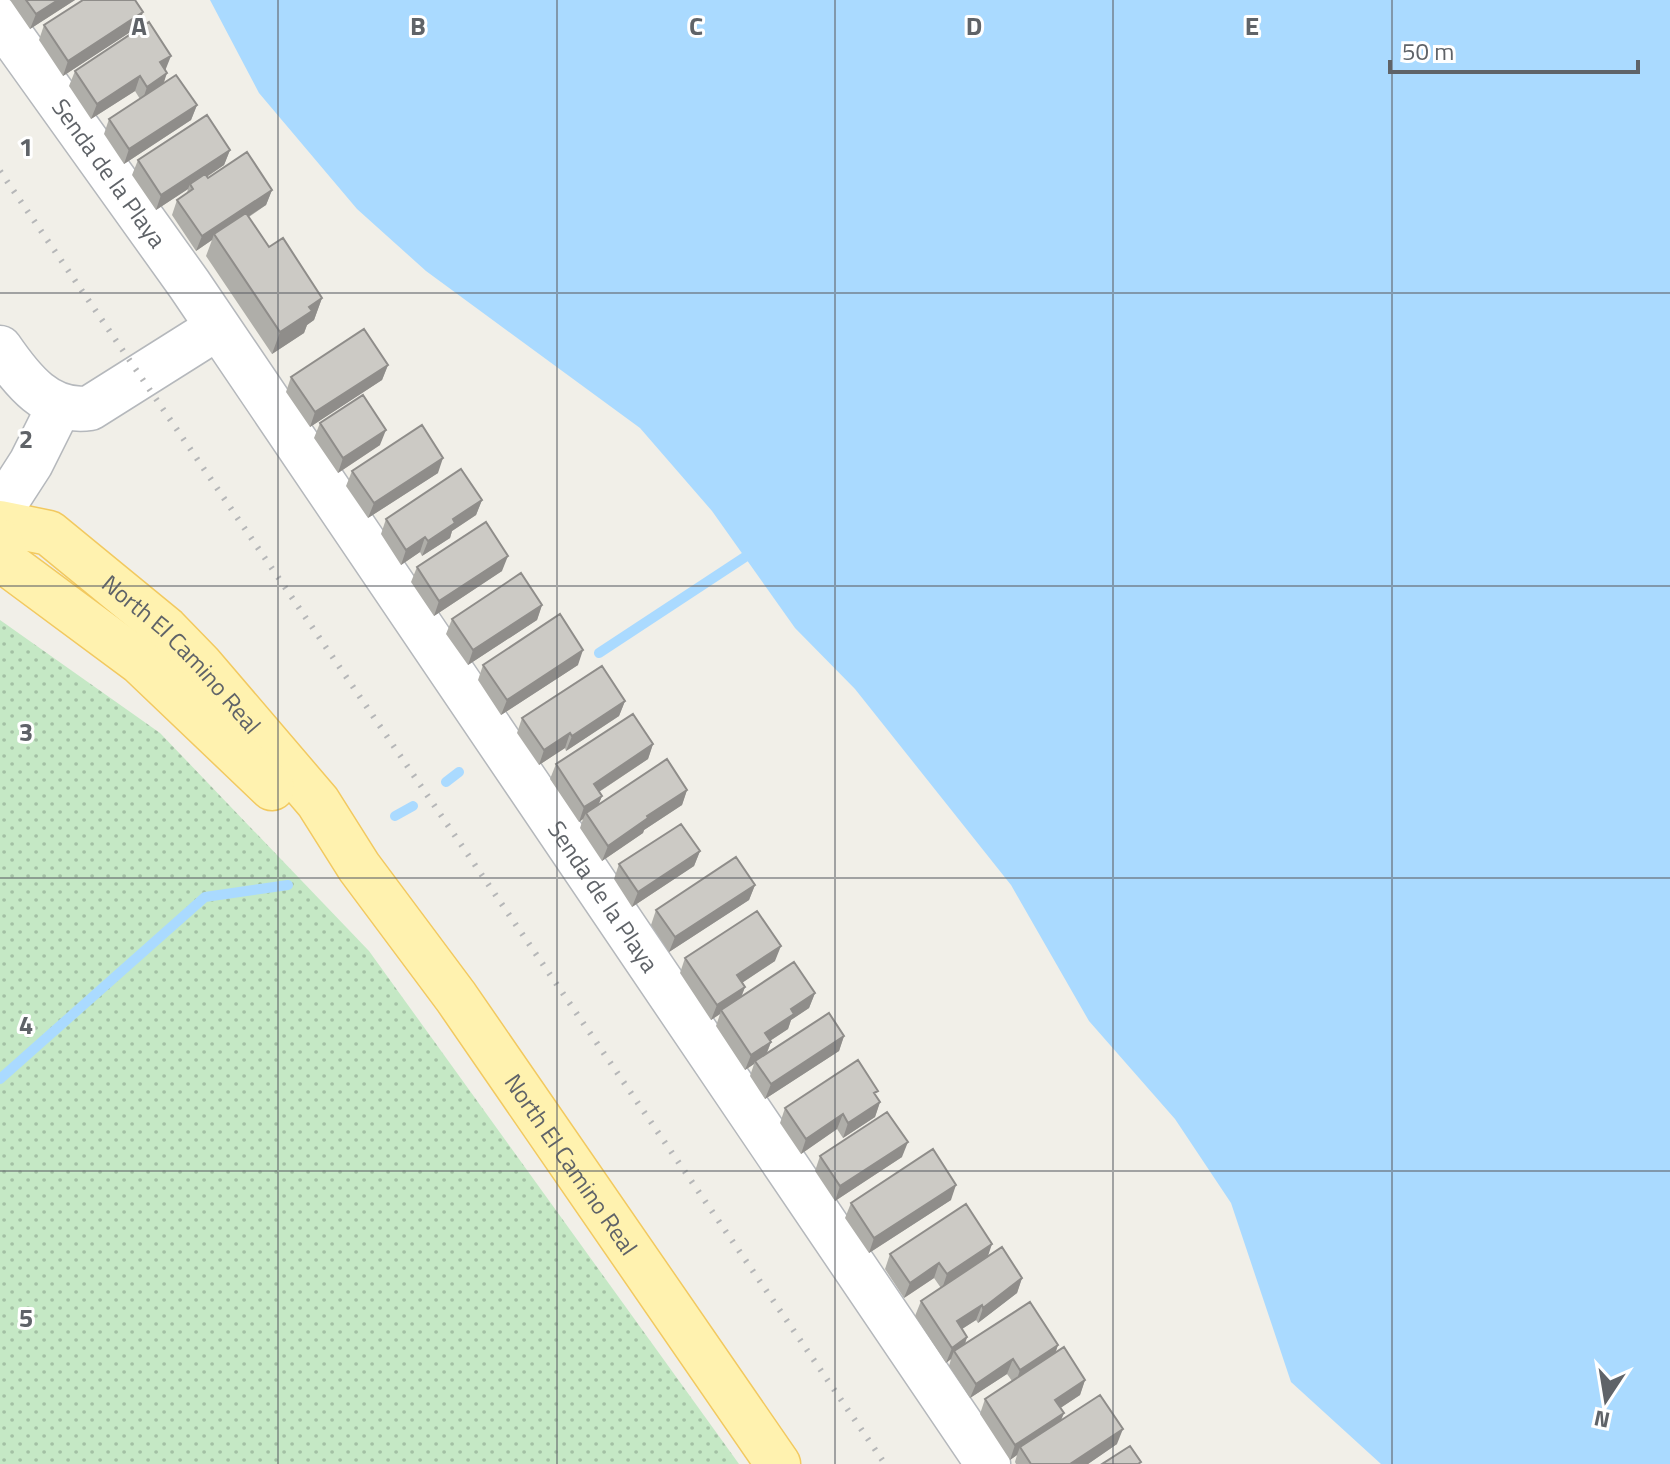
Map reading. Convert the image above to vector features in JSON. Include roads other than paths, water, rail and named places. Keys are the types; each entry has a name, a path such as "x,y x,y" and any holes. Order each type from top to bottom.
{"main road":[{"name":"North El Camino Real","path":"0,523 49,533 166,629 318,802 359,867 481,1032 778,1464"},
{"name":"North El Camino Real","path":"0,541 9,565 140,662 305,821 359,867"}],"street":[{"name":"Senda de la Playa","path":"0,20 189,284 988,1464"},
{"path":"0,348 21,378 59,407 74,411 90,408 217,328"},
{"path":"0,511 36,454 59,407"}],"water":[{"path":"210,0 1670,0 1670,1464 1381,1464 1291,1382 1231,1203 1175,1119 1089,1021 1011,885 855,689 795,628 712,511 640,428 426,271 357,209 259,93"}],"waterway":[{"path":"599,653 745,557"},
{"path":"446,782 459,772"},
{"path":"395,816 413,806"},
{"path":"0,1079 205,897 288,885"}],"railway":[{"path":"0,171 885,1464"}]}
